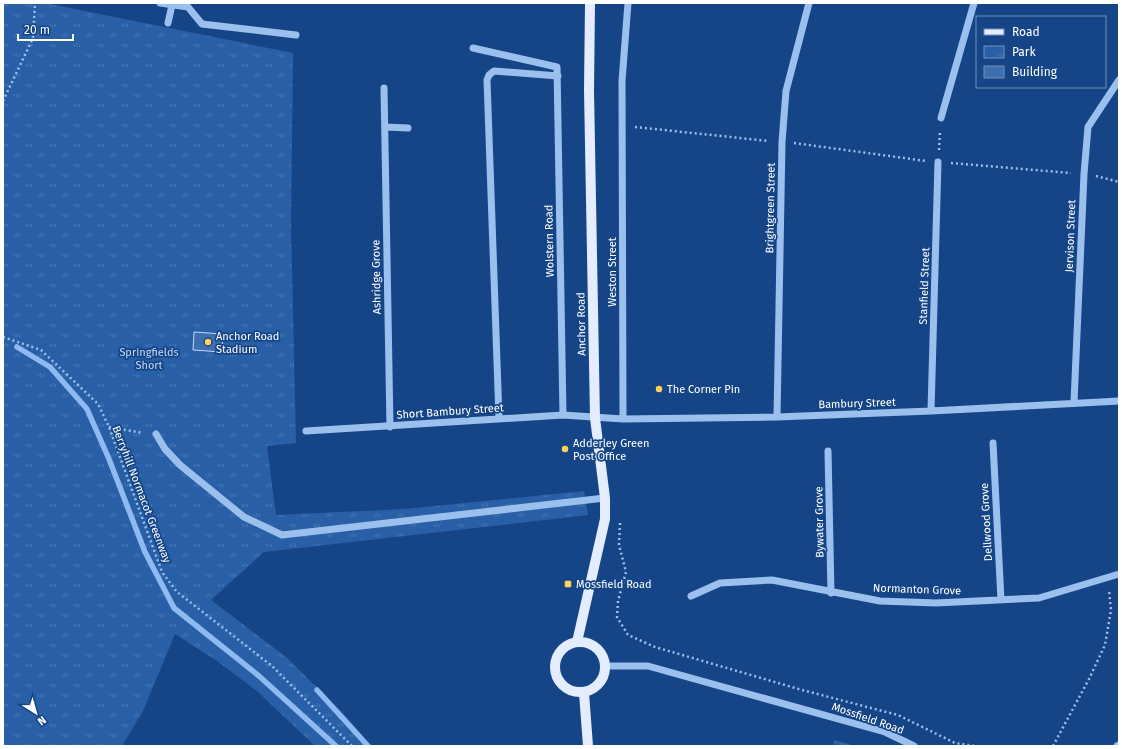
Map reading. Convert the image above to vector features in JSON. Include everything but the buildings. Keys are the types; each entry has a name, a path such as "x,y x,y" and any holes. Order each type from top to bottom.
{"main road":[{"name":"Anchor Road","path":"577,642 605,519 605,498 595,418 589,90 590,3"},
{"path":"577,642 592,645 599,650 605,666 604,675 600,683 592,690 584,693 575,693 567,690 560,684 554,670 557,654 569,644 577,642"},
{"path":"584,693 588,746"}],"street":[{"path":"160,3 188,7 202,24 296,35"},
{"name":"Weston Street","path":"623,419 624,126 622,81 628,3"},
{"name":"Brightgreen Street","path":"777,416 782,142 786,91 809,3"},
{"path":"941,118 974,3"},
{"path":"168,23 172,5"},
{"name":"Wolstern Road","path":"473,48 557,67 563,415"},
{"path":"499,418 487,80 489,75 494,71 558,76"},
{"name":"Jervison Street","path":"1074,402 1084,174 1088,127 1119,80"},
{"name":"Ashridge Grove","path":"384,88 390,427"},
{"path":"385,127 408,128"},
{"name":"Stanfield Street","path":"931,411 938,162"},
{"name":"Bambury Street","path":"595,418 623,419 777,416 931,411 1074,402 1119,401"},
{"name":"Short Bambury Street","path":"306,431 390,427 499,418 563,415 595,418"},
{"path":"156,434 165,449 180,465 244,517 282,535 605,498"},
{"name":"Dellwood Grove","path":"993,443 1001,600"},
{"name":"Bywater Grove","path":"828,451 831,592"},
{"name":"Normanton Grove","path":"691,596 720,583 772,580 880,601 936,603 1001,600 1039,598 1119,574"},
{"name":"Mossfield Road","path":"605,666 648,666 884,732 914,746"}],"path":[{"path":"3,101 33,38 35,3"},
{"path":"938,162 941,118"},
{"path":"624,126 782,142"},
{"name":"Berryhill Normacot Greenway","path":"3,337 41,350 98,404 109,427 162,572 177,592 272,666 352,746"},
{"path":"109,427 156,434"},
{"path":"620,516 619,545 626,572 618,601 617,617 628,635 670,651 802,690 898,715 955,742 975,746"},
{"path":"1053,746 1105,646 1111,610 1107,577"}],"green space":[{"name":"Springfields Short","path":"3,3 45,3 293,53 291,225 296,443 267,446 276,515 405,509 584,491 588,515 264,552 211,600 286,657 343,713 372,746 315,746 257,691 217,661 175,634 143,711 122,746 3,746"},
{"path":"834,740 855,746 833,746"}],"waterway":[{"path":"17,347 50,367 87,409 109,459 145,552 174,608 259,676 336,746"},
{"path":"317,690 368,746"}],"place":[{"name":"Anchor Road Stadium","path":"208,342"},
{"name":"The Corner Pin","path":"659,389"},
{"name":"Adderley Green Post Office","path":"565,449"},
{"name":"Mossfield Road","path":"568,584"}]}
